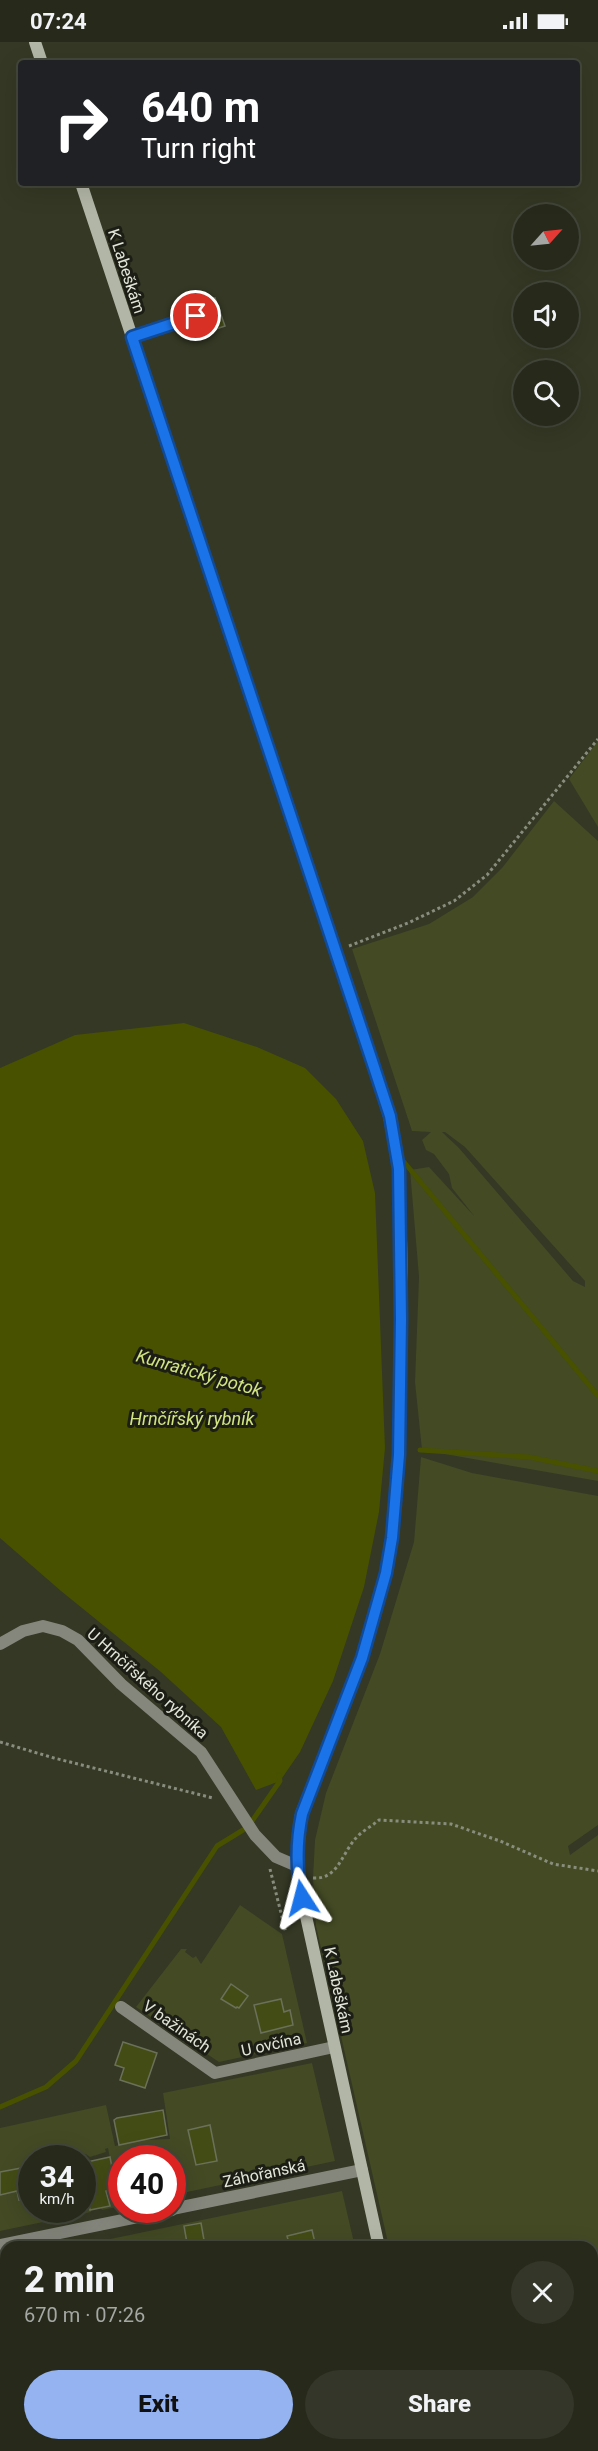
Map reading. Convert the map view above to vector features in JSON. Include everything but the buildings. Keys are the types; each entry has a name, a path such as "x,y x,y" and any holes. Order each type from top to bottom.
{"street":[{"path":"35,42 41,60"},
{"name":"K Labeškám","path":"82,186 390,1116 397,1151 402,1274 399,1455 392,1538 386,1573 362,1658 302,1814 298,1835 297,1871 378,2241"},
{"name":"U Hrnčířského rybníka","path":"0,1644 23,1631 43,1626 62,1631 78,1640 121,1684 201,1752 255,1835 276,1857 297,1871"},
{"name":"V bažinách","path":"121,2007 215,2073"},
{"name":"U ovčína","path":"215,2073 334,2047"},
{"name":"Záhořanská","path":"186,2206 362,2170"},
{"name":"Záhořanská","path":"19,2241 108,2222"}],"lane":[{"path":"132,337 196,316"}],"path":[{"path":"336,951 408,923 454,901 487,875 598,738"},
{"path":"0,1742 54,1758 234,1803"},
{"path":"297,1871 320,1878 334,1872 356,1838 379,1820 450,1824 500,1841 553,1864 598,1871"},
{"path":"276,1857 270,1868 286,1933"}],"shaded area":[{"path":"598,741 598,827 569,779"},
{"path":"554,801 598,841 598,1481 422,1450 415,1382 419,1277 410,1170 429,1167 475,1217 452,1188 449,1174 434,1154 426,1150 422,1140 431,1132 412,1131 352,949 429,924 473,897 502,868","holes":["442,1132 465,1147 585,1281 585,1287 573,1281 459,1148"]},
{"path":"421,1457 472,1473 598,1496 598,1825 568,1846 570,1855 598,1835 598,2241 388,2241 316,1926 313,1878 315,1840 326,1793 380,1654 414,1542"},
{"path":"240,1905 282,1934 307,2043 219,2062 136,2007 181,1949 187,1949 185,1952 193,1958 196,1956 201,1964"},
{"path":"312,2063 335,2161 186,2192 186,2145 120,2145 142,2140 170,2139 163,2093"},
{"path":"106,2105 115,2145 108,2145 106,2152 96,2155 96,2145 18,2145 18,2223 38,2223 0,2231 0,2128"},
{"path":"342,2191 354,2241 101,2241"}],"water":[{"name":"Hrnčířský rybník","path":"184,1023 257,1047 305,1068 336,1099 363,1141 375,1193 385,1448 379,1512 364,1587 333,1681 300,1752 280,1781 256,1790 221,1727 161,1672 0,1538 0,1068 75,1035"}],"waterway":[{"path":"399,1156 598,1396"},
{"name":"Kunratický potok","path":"420,1450 529,1457 598,1471"},
{"path":"252,1821 280,1781 279,1775"},
{"path":"0,2107 46,2087 76,2061 217,1846 243,1830"}],"route":[{"path":"196,316 132,337 390,1116 399,1169 402,1274 399,1455 392,1538 376,1613 362,1658 302,1814 298,1835 297,1866 302,1898"}]}
